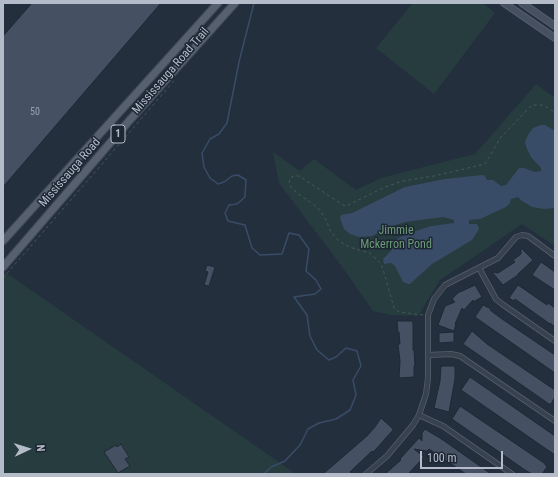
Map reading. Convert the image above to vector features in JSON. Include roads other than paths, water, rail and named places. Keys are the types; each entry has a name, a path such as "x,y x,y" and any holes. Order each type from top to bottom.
{"main road":[{"name":"Mississauga Road","path":"3,241 218,3"},
{"name":"Mississauga Road","path":"3,267 124,127 235,3"},
{"path":"504,3 555,38"},
{"path":"522,3 555,26"}],"street":[{"path":"366,474 387,456 413,425 419,415 426,394 428,378 428,315 434,299 445,285 498,258 516,237 522,235 528,236 555,256"},
{"path":"480,268 496,299 555,341"},
{"path":"428,355 451,354 460,356 555,421"},
{"path":"419,415 443,426 512,474"}],"water":[{"path":"545,125 555,131 555,208 544,209 532,207 518,197 511,199 510,203 506,207 480,219 469,220 469,224 477,224 479,229 472,240 432,264 410,284 403,282 395,266 391,263 384,264 383,259 391,251 393,244 397,239 404,235 431,226 454,223 454,220 443,217 405,222 387,228 372,236 359,237 350,234 344,229 340,218 341,215 352,213 405,187 445,179 482,175 485,176 487,180 493,180 501,186 506,185 519,168 524,168 535,172 541,171 541,168 531,157 525,142 533,128"}],"waterway":[{"path":"254,3 239,62 227,123 219,134 210,139 202,153 204,167 210,178 218,184 224,182 232,176 238,175 246,180 245,197 237,204 229,205 225,213 228,221 245,225 252,248 260,255 282,254 289,233 299,235 309,249 306,271 316,280 321,289 315,294 294,297 307,315 310,336 317,350 329,360 336,357 346,348 357,351 361,366 353,380 356,395 350,410 336,419 319,423 308,429 300,445 285,461 271,467 264,474"}],"park label":[{"name":"Jimmie Mckerron Pond","path":"396,238"}]}
